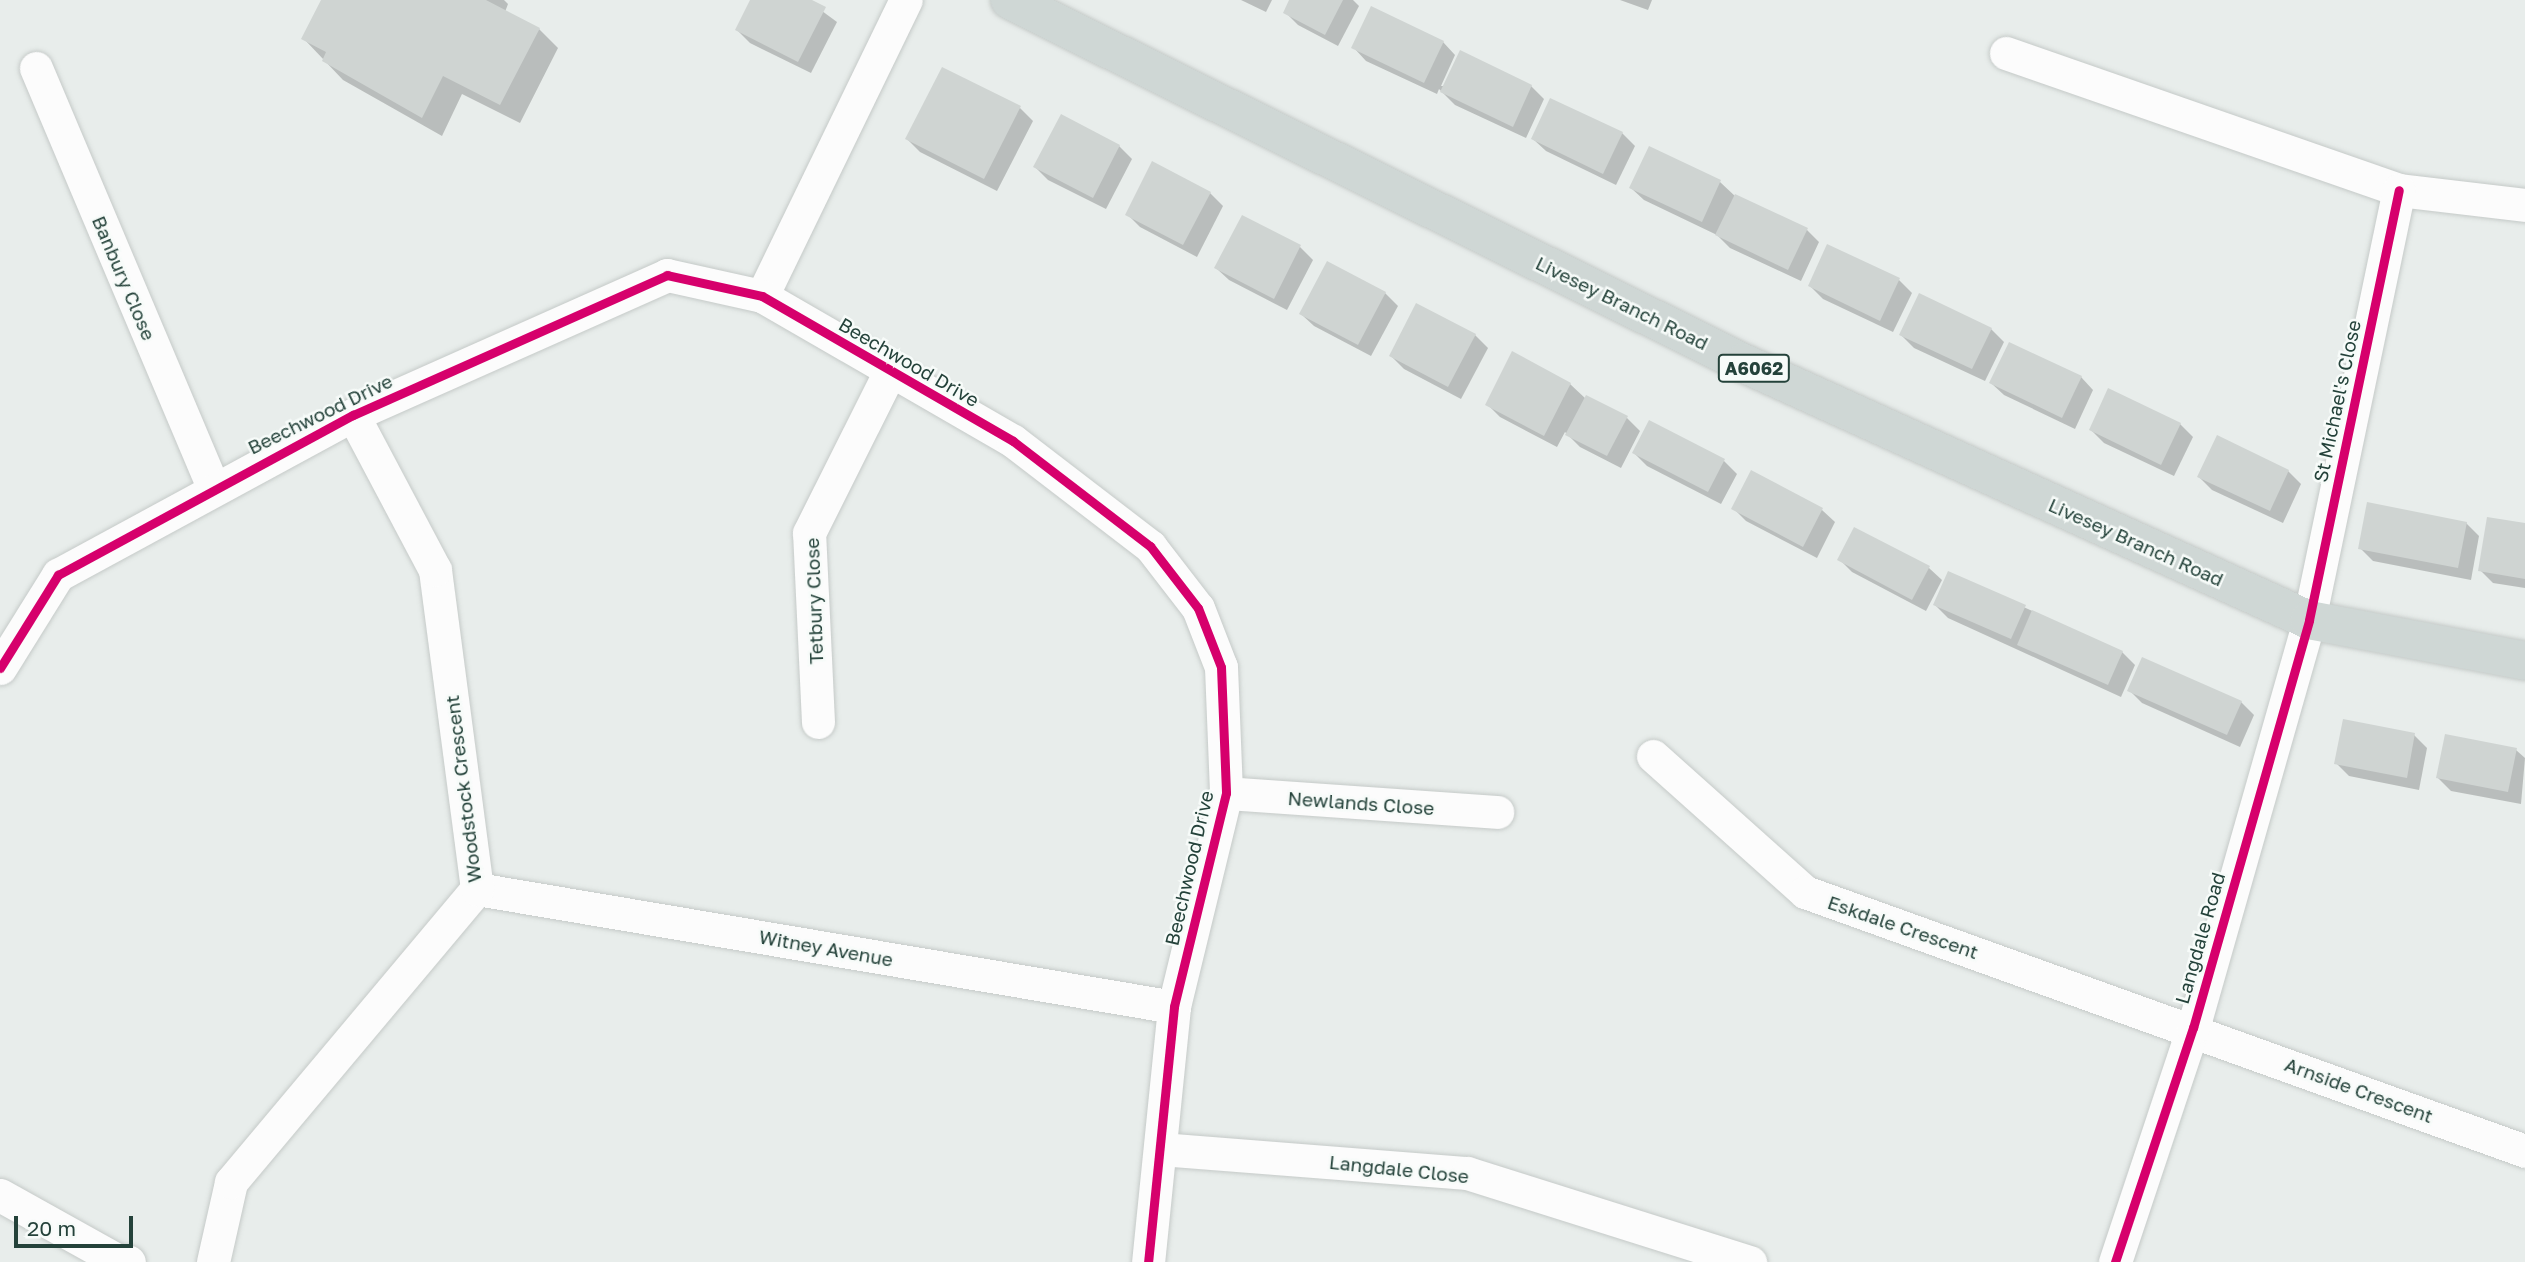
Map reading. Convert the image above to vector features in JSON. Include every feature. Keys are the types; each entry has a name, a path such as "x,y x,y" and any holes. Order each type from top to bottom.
{"main road":[{"name":"Livesey Branch Road","path":"1010,0 1743,363 2308,620 2525,661"}],"street":[{"path":"762,296 906,0"},
{"path":"2006,53 2399,190 2525,205"},
{"name":"Banbury Close","path":"36,68 213,487"},
{"name":"St Michael's Close","path":"2308,620 2399,190"},
{"name":"Beechwood Drive","path":"0,668 58,575 213,487 353,415 667,275 762,296 1013,441 1150,545 1198,608 1221,667 1226,793 1174,1007 1148,1262"},
{"name":"Tetbury Close","path":"818,722 809,533 890,372"},
{"name":"Woodstock Crescent","path":"214,1262 231,1182 477,889 435,570 353,415"},
{"name":"Langdale Road","path":"2115,1262 2193,1028 2308,620"},
{"name":"Eskdale Crescent","path":"1653,756 1805,892 2193,1028"},
{"name":"Newlands Close","path":"1226,793 1497,812"},
{"name":"Witney Avenue","path":"477,889 1174,1007"},
{"name":"Arnside Crescent","path":"2193,1028 2525,1151"},
{"name":"Langdale Close","path":"1161,1149 1467,1173 1750,1262"},
{"path":"0,1195 117,1260 129,1262"}],"building":[{"path":"321,0 486,0 540,28 500,105 443,76 422,118 322,61 326,52 301,39"},
{"path":"750,0 812,0 826,7 798,62 735,30"},
{"path":"1289,0 1343,0 1325,35 1283,13"},
{"path":"1371,6 1444,41 1424,83 1351,48"},
{"path":"1460,50 1532,85 1513,127 1440,92"},
{"path":"942,67 1021,106 984,179 905,139"},
{"path":"1550,98 1623,132 1603,174 1531,139"},
{"path":"1061,114 1120,145 1093,198 1033,167"},
{"path":"1649,146 1721,180 1702,222 1629,188"},
{"path":"1152,161 1211,192 1183,245 1125,215"},
{"path":"1735,194 1808,228 1788,270 1715,235"},
{"path":"1242,215 1301,245 1274,299 1214,268"},
{"path":"1827,244 1900,278 1880,321 1808,286"},
{"path":"1327,261 1386,292 1358,345 1299,314"},
{"path":"1919,293 1992,328 1972,369 1899,335"},
{"path":"1416,303 1476,334 1448,387 1389,356"},
{"path":"2009,342 2082,376 2062,418 1989,383"},
{"path":"1512,351 1571,383 1544,436 1485,405"},
{"path":"2108,388 2181,423 2161,465 2089,430"},
{"path":"1586,395 1628,416 1607,456 1565,435"},
{"path":"1649,420 1725,459 1708,492 1632,453"},
{"path":"2217,435 2289,470 2270,511 2197,477"},
{"path":"1751,470 1823,508 1803,547 1731,509"},
{"path":"2367,502 2467,522 2458,568 2358,549"},
{"path":"2487,517 2525,523 2525,579 2478,571"},
{"path":"1854,527 1930,566 1912,600 1837,560"},
{"path":"1948,571 2026,605 2011,639 1933,605"},
{"path":"2032,610 2123,651 2108,685 2017,645"},
{"path":"2142,657 2242,701 2227,735 2127,691"},
{"path":"2343,719 2415,733 2407,778 2334,764"},
{"path":"2445,734 2517,748 2508,792 2436,778"}],"cycle path":[{"path":"2115,1262 2193,1028 2309,620 2399,190"},
{"path":"0,668 58,575 353,415 667,275 762,296 1013,441 1150,546 1198,608 1221,667 1226,793 1174,1007 1148,1262"}]}
